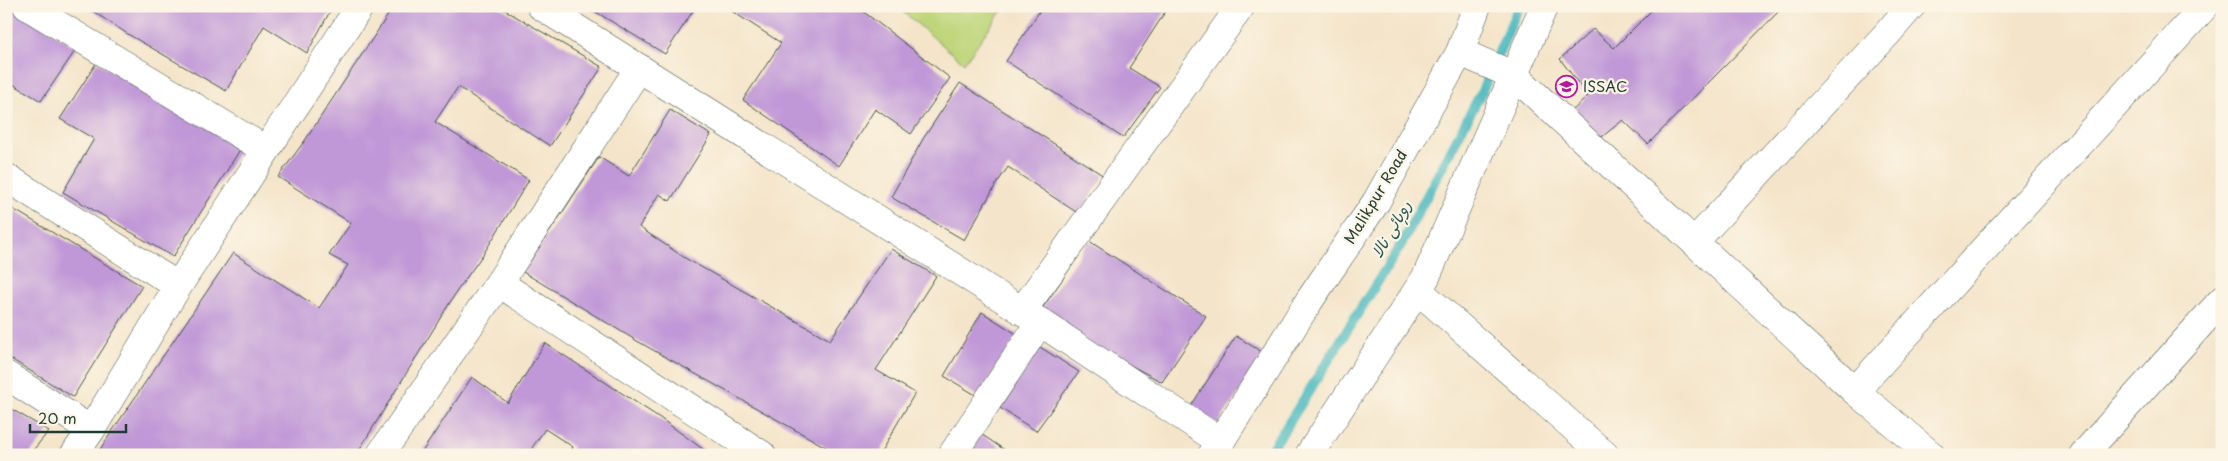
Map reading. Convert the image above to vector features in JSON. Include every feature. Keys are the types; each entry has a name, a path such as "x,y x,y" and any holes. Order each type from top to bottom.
{"street":[{"path":"27,6 266,150"},
{"path":"74,455 178,286 360,6"},
{"path":"541,6 1031,316 1216,448"},
{"path":"952,455 1031,316 1241,6"},
{"name":"Malikpur Road","path":"1216,448 1309,301 1376,202 1466,55 1477,6"},
{"path":"1309,455 1426,277 1544,6"},
{"path":"1695,241 1886,36 1911,6"},
{"path":"1855,391 2205,6"},
{"path":"1466,55 1515,76 1855,391 1931,455"},
{"path":"380,455 499,283 639,68"},
{"path":"6,177 178,286"},
{"path":"499,283 762,455"},
{"path":"1418,290 1605,455"},
{"path":"2083,455 2222,300"},
{"path":"6,375 91,430"}],"green space":[{"path":"896,6 1005,6 964,63"}],"building":[{"path":"6,6 11,6 77,48 41,101 6,80"},
{"path":"85,6 333,6 307,53 264,26 226,91 126,33"},
{"path":"394,6 498,6 602,67 550,146 458,87 435,122 529,180 484,253 457,291 356,455 96,455 233,253 319,308 348,265 329,255 351,223 278,177 306,139"},
{"path":"586,6 696,6 665,54"},
{"path":"724,6 856,6 950,78 911,134 875,109 839,166 743,100 781,43"},
{"path":"1043,6 1169,6 1129,68 1160,87 1123,138 1006,61"},
{"name":"ISSAC","path":"1656,6 1784,6 1648,144 1623,120 1598,140 1569,114 1588,96 1560,59 1593,29 1614,48"},
{"path":"97,62 241,148 173,257 63,192 94,139 60,119"},
{"path":"960,83 1104,176 1079,214 1008,167 964,240 891,197 923,139"},
{"path":"670,110 711,135 670,201 659,194 639,227 685,258 830,340 891,249 936,276 876,370 915,393 879,455 840,455 637,341 523,272 599,157 629,176"},
{"path":"8,206 142,286 73,397 6,356"},
{"path":"1089,241 1206,316 1162,382 1089,343 1041,310"},
{"path":"982,312 1018,335 979,397 944,376"},
{"path":"1236,336 1265,354 1218,424 1191,406"},
{"path":"545,343 660,418 711,455 570,455 573,447 545,429 527,455 420,455 472,377 508,403"},
{"path":"1040,347 1079,372 1036,431 1000,408"},
{"path":"6,406 49,431 29,455 6,455"},
{"path":"978,432 1012,455 961,455"}],"waterway":[{"name":"روہائی نالا","path":"1267,455 1402,243 1482,91 1519,6"}],"place":[{"name":"ISSAC","path":"1567,87"}]}
